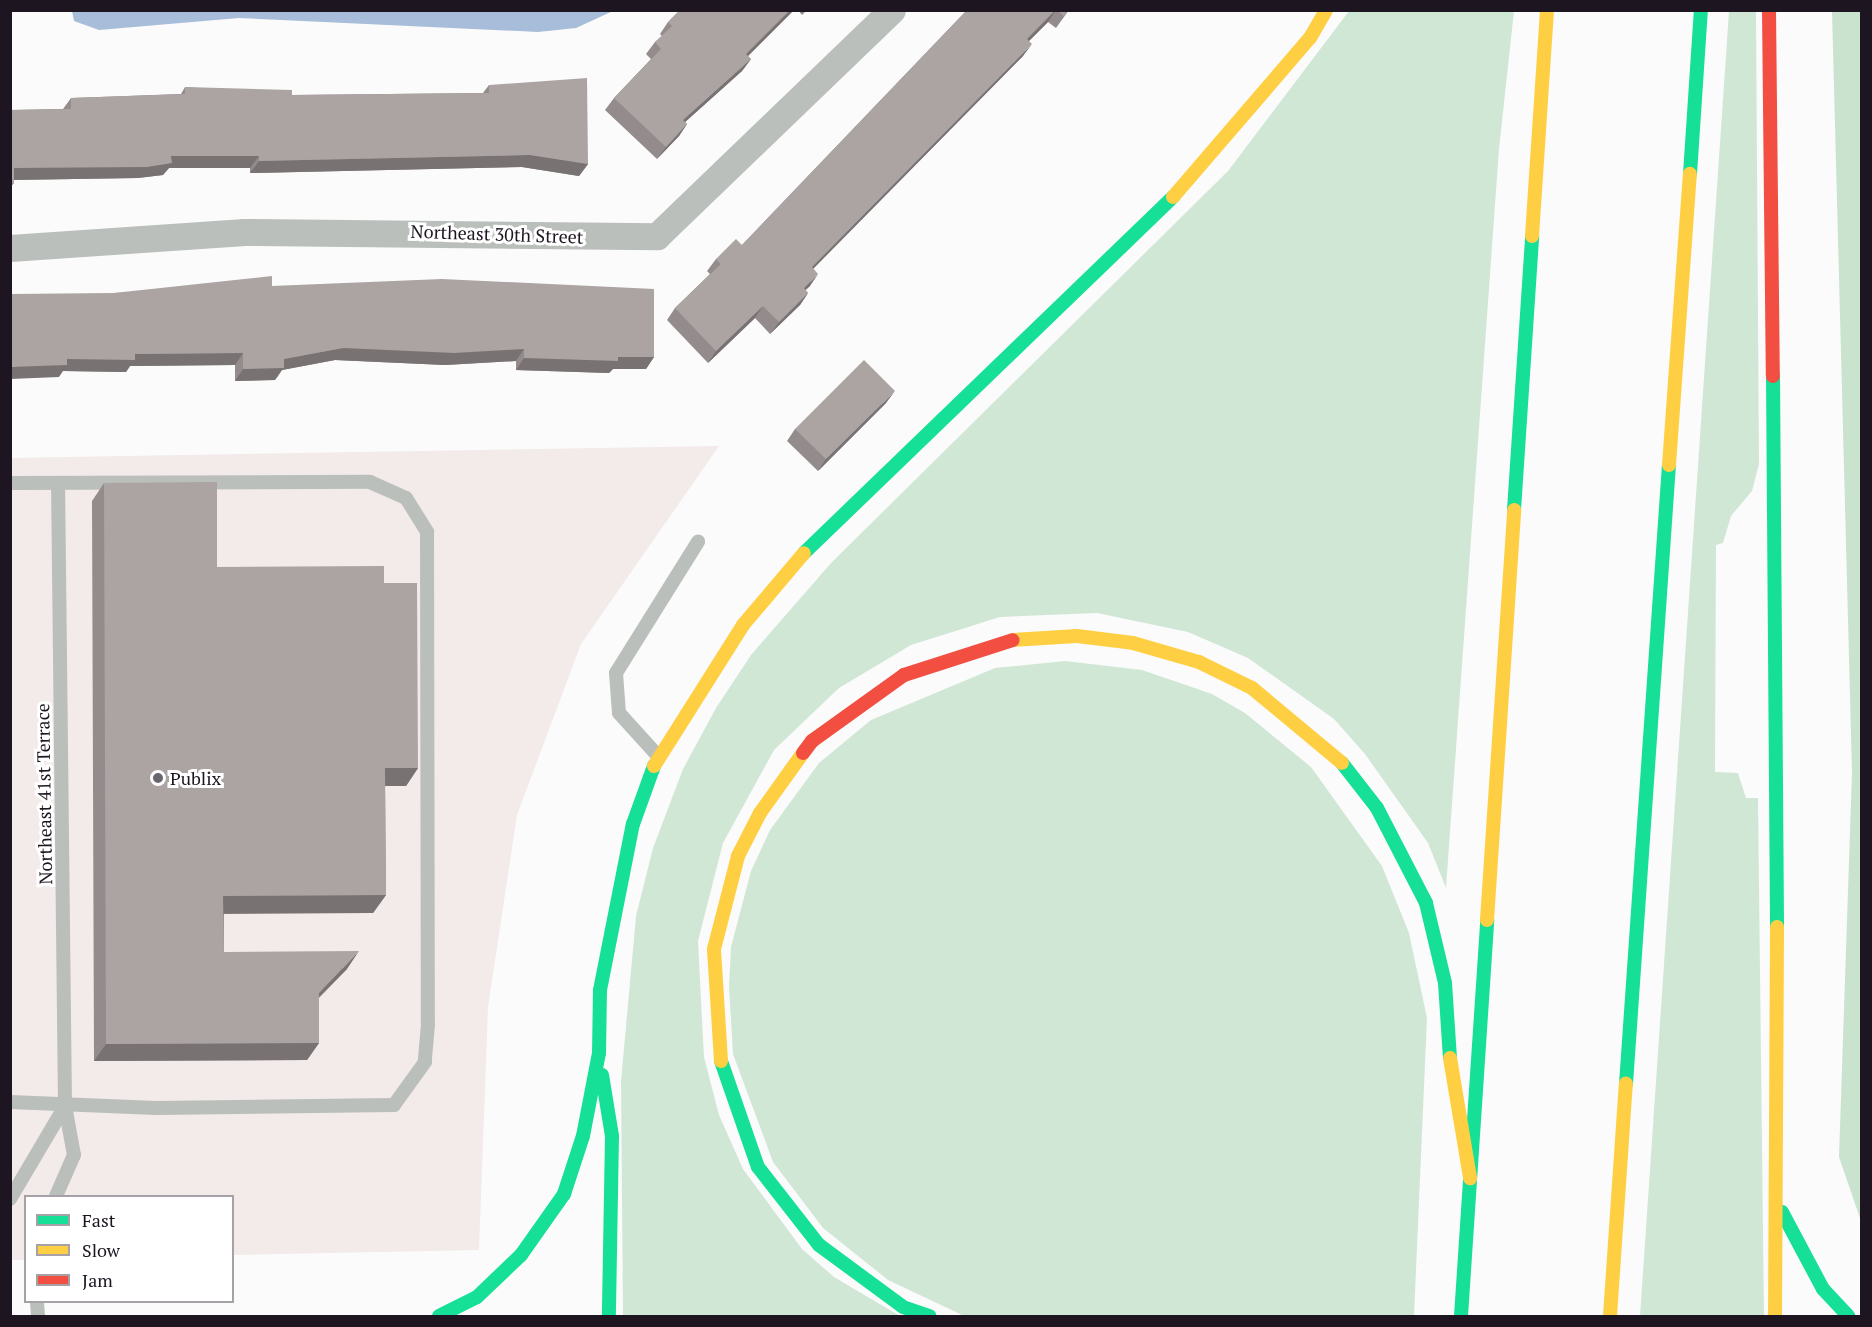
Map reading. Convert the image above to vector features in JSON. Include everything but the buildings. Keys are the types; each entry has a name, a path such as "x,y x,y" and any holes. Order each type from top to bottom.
{"highway":[{"path":"439,1317 477,1297 521,1255 564,1194 583,1136 598,1053 600,990 615,903 633,824 658,756 743,625 800,557 1152,221 1310,38 1326,10"},
{"path":"1461,1317 1547,10"},
{"path":"1610,1317 1701,10"},
{"path":"1769,10 1779,1206 1775,1317"},
{"path":"929,1317 903,1307 819,1245 758,1167 718,1053 714,949 738,856 760,813 812,741 904,675 955,655 1014,640 1077,636 1133,643 1199,662 1252,688 1346,767 1377,808 1426,903 1445,983 1451,1066 1470,1178"},
{"path":"598,1053 612,1136 609,1317"},
{"path":"1779,1206 1813,1273 1848,1317"}],"street":[{"name":"Northeast 30th Street","path":"10,248 244,232 657,236 892,10"}],"lane":[{"path":"10,483 370,482 406,498 427,532 428,1024 425,1062 411,1087 394,1105 64,1106 10,1102"},
{"name":"Northeast 41st Terrace","path":"57,1195 74,1155 64,1106 58,483"},
{"path":"658,756 619,713 616,673 698,542"},
{"path":"10,1199 64,1106"}],"shaded area":[{"path":"719,446 581,644 517,815 488,1007 479,1250 234,1255 234,1195 24,1195 24,1260 11,1260 10,458"}],"green space":[{"path":"1349,11 1514,11 1499,149 1446,888 1428,843 1365,754 1334,719 1248,658 1188,632 1097,613 1000,617 911,645 839,688 774,750 723,843 698,941 704,1057 719,1115 743,1169 802,1249 834,1277 900,1316 623,1316 621,1081 636,916 653,848 683,769 716,708 751,655 831,563 1228,171"},
{"path":"1729,11 1756,11 1759,464 1752,491 1731,516 1723,543 1716,545 1715,772 1738,773 1746,798 1758,798 1764,1316 1640,1316"},
{"path":"1832,11 1862,11 1861,1221 1839,1157 1852,772"},
{"path":"1065,661 1142,670 1212,694 1245,713 1311,767 1382,866 1409,933 1427,1018 1414,1316 962,1315 888,1280 823,1228 773,1162 733,1054 729,987 731,947 751,871 770,830 819,763 871,720 995,668"}],"water":[{"path":"72,10 613,11 576,28 538,32 239,18 99,30 74,21"}],"traffic: fast":[{"path":"1690,174 1701,10"},
{"path":"804,553 1173,197"},
{"path":"1514,510 1532,236"},
{"path":"1773,376 1777,927"},
{"path":"1626,1084 1669,465"},
{"path":"1342,763 1377,808 1426,903 1445,983 1450,1058"},
{"path":"439,1316 477,1297 521,1255 564,1194 583,1136 599,1053 600,990 633,824 654,766"},
{"path":"1461,1316 1487,920"},
{"path":"721,1061 758,1167 819,1245 903,1307 929,1316"},
{"path":"602,1075 612,1136 609,1316"},
{"path":"1782,1212 1823,1289 1848,1316"}],"traffic: slow":[{"path":"1173,197 1310,38 1326,10"},
{"path":"1532,236 1547,10"},
{"path":"1669,465 1690,174"},
{"path":"1487,920 1514,510"},
{"path":"654,766 743,625 804,553"},
{"path":"1013,640 1077,636 1133,643 1199,662 1252,688 1342,763"},
{"path":"721,1061 714,949 738,856 760,813 803,753"},
{"path":"1775,1316 1777,927"},
{"path":"1450,1058 1470,1178"},
{"path":"1610,1316 1626,1084"}],"traffic: jam":[{"path":"1769,10 1773,376"},
{"path":"803,753 812,741 904,675 1013,640"}],"place":[{"name":"Publix","path":"158,778"}]}
